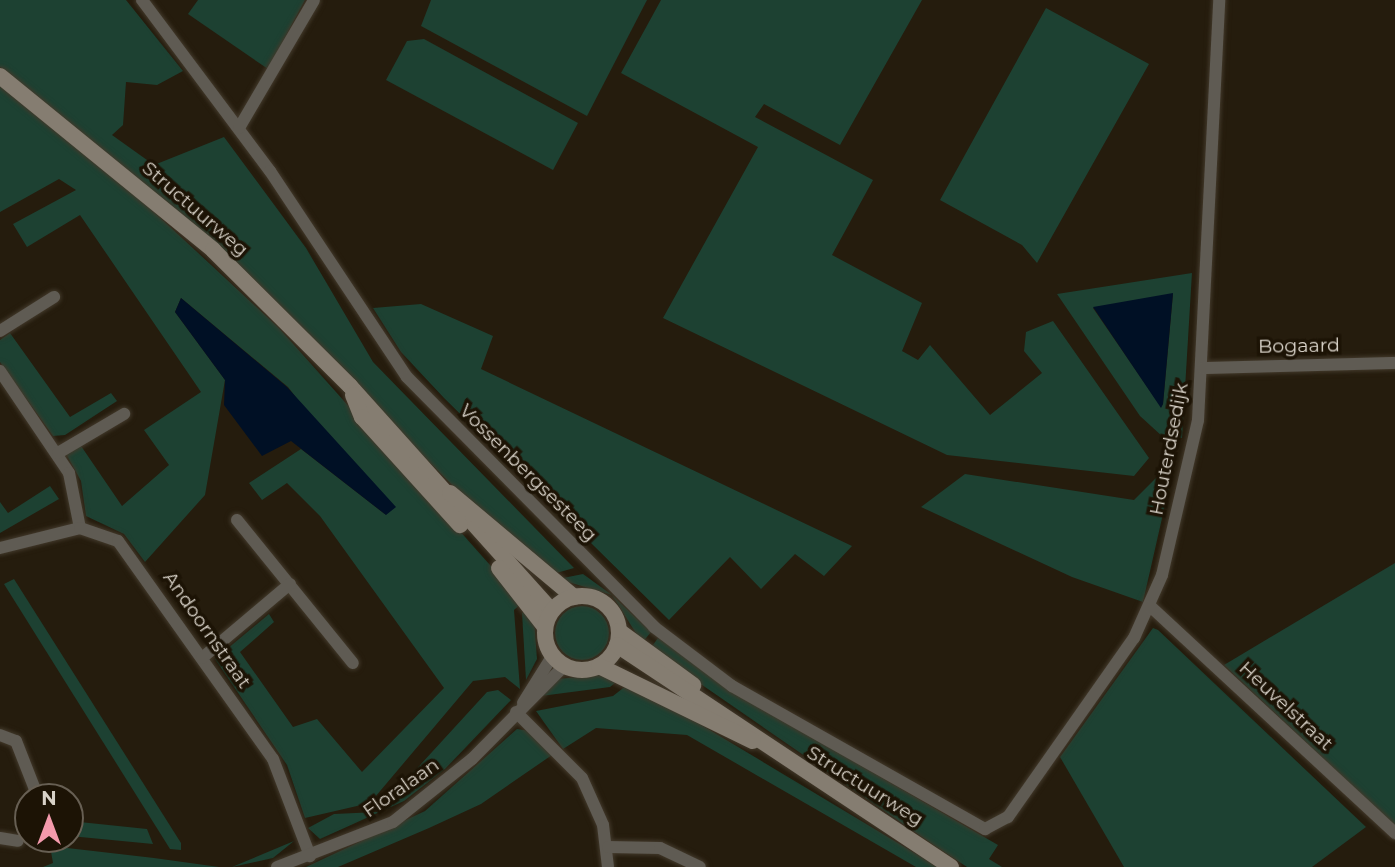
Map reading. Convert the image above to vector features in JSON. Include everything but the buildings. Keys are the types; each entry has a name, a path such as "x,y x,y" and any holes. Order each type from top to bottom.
{"main road":[{"name":"Structuurweg","path":"0,76 213,250 350,386 449,492 549,619"},
{"name":"Structuurweg","path":"350,386 362,417 549,619"},
{"name":"Structuurweg","path":"449,492 574,597"},
{"path":"574,597 604,603 618,638 599,666 559,660 549,619 574,597"},
{"name":"Structuurweg","path":"618,638 742,718 755,742"},
{"name":"Structuurweg","path":"599,666 755,742 951,867"}],"street":[{"name":"Vossenbergsesteeg","path":"142,0 239,128 407,377 654,627 732,686 977,827 995,827 1008,817"},
{"path":"239,128 314,0"},
{"name":"Houterdsedijk","path":"1008,817 1151,607 1182,495 1203,368 1219,0"},
{"path":"0,331 54,297"},
{"name":"Bogaard","path":"1203,368 1395,363"},
{"path":"0,371 69,473 80,528 0,548"},
{"path":"58,453 124,414"},
{"path":"237,520 353,663"},
{"name":"Andoornstraat","path":"80,528 118,541 273,759 310,856"},
{"path":"202,658 290,584"},
{"name":"Heuvelstraat","path":"1151,607 1395,834"},
{"name":"Floralaan","path":"277,867 393,821 472,759 520,708 559,660"},
{"path":"520,708 582,778 608,847 608,867"},
{"path":"0,735 16,741 32,783"},
{"path":"608,847 660,848 700,867"}],"green space":[{"path":"0,0 126,0 183,71 157,85 126,82 123,125 112,135 154,165 224,137 306,248 373,362 574,568 553,574 457,490 192,223 0,67"},
{"path":"198,0 305,0 268,69 188,14"},
{"path":"431,0 647,0 587,116 421,26"},
{"path":"661,0 922,0 840,145 764,104 755,117 873,180 832,255 922,303 902,351 918,360 930,345 990,415 1042,373 1024,351 1026,332 1053,321 1149,458 1134,476 947,455 663,318 758,147 621,73"},
{"path":"1046,8 1149,64 1037,263 1022,245 940,200"},
{"path":"424,39 578,123 553,170 386,80 407,41"},
{"path":"0,84 126,186 279,328 523,602 514,610 520,689 505,677 473,681 370,803 305,818 287,765 215,659 269,614 274,622 240,652 293,727 317,719 362,772 444,688 320,516 287,483 262,500 249,483 301,449 386,515 288,387 181,298 175,312 225,380 205,495 145,562 124,534 86,516 81,481 65,452 79,443 122,506 169,465 144,430 201,392 80,215 27,247 13,224 76,190 59,179 0,212"},
{"path":"1192,273 1182,438 1163,437 1140,416 1057,294","holes":["1173,294 1161,407 1093,308"]},
{"path":"421,304 493,336 481,369 852,546 824,576 795,554 761,589 730,557 669,620 444,398 401,352 373,308"},
{"path":"10,333 70,417 111,393 117,401 65,435 53,436 0,362 0,340"},
{"path":"965,474 1134,500 1160,474 1170,483 1143,602 1072,577 921,507"},
{"path":"50,486 59,499 0,533 0,502 8,513"},
{"path":"1395,563 1395,826 1224,665"},
{"path":"583,574 612,595 558,579"},
{"path":"14,579 181,843 181,850 170,849 4,584"},
{"path":"612,595 651,632 642,643"},
{"path":"582,606 601,614 609,633 601,652 582,660 563,652 555,633 563,614"},
{"path":"527,609 534,618 537,659 526,680 522,613"},
{"path":"1153,628 1366,827 1312,867 1124,867 1060,757"},
{"path":"658,638 749,701 998,845 989,859 1002,867 967,867 938,848 650,649"},
{"path":"600,675 620,679 610,687 541,696 557,679"},
{"path":"627,685 678,711 938,867 916,867 687,735 596,728 563,749 536,711 613,696"},
{"path":"498,690 511,700 445,769 404,801 320,839 308,828 334,814 377,812 487,692"},
{"path":"517,729 530,731 552,755 481,804 429,828 338,867 306,867 425,811"},
{"path":"84,822 147,829 153,844 84,837"},
{"path":"294,841 273,858 232,867"},
{"path":"84,850 219,867 43,867 53,863 51,853 84,853"}],"water":[{"path":"1173,293 1163,404 1161,408 1093,307"},
{"path":"181,298 287,387 396,507 386,515 291,441 262,456 224,405 225,380 175,312"}]}
